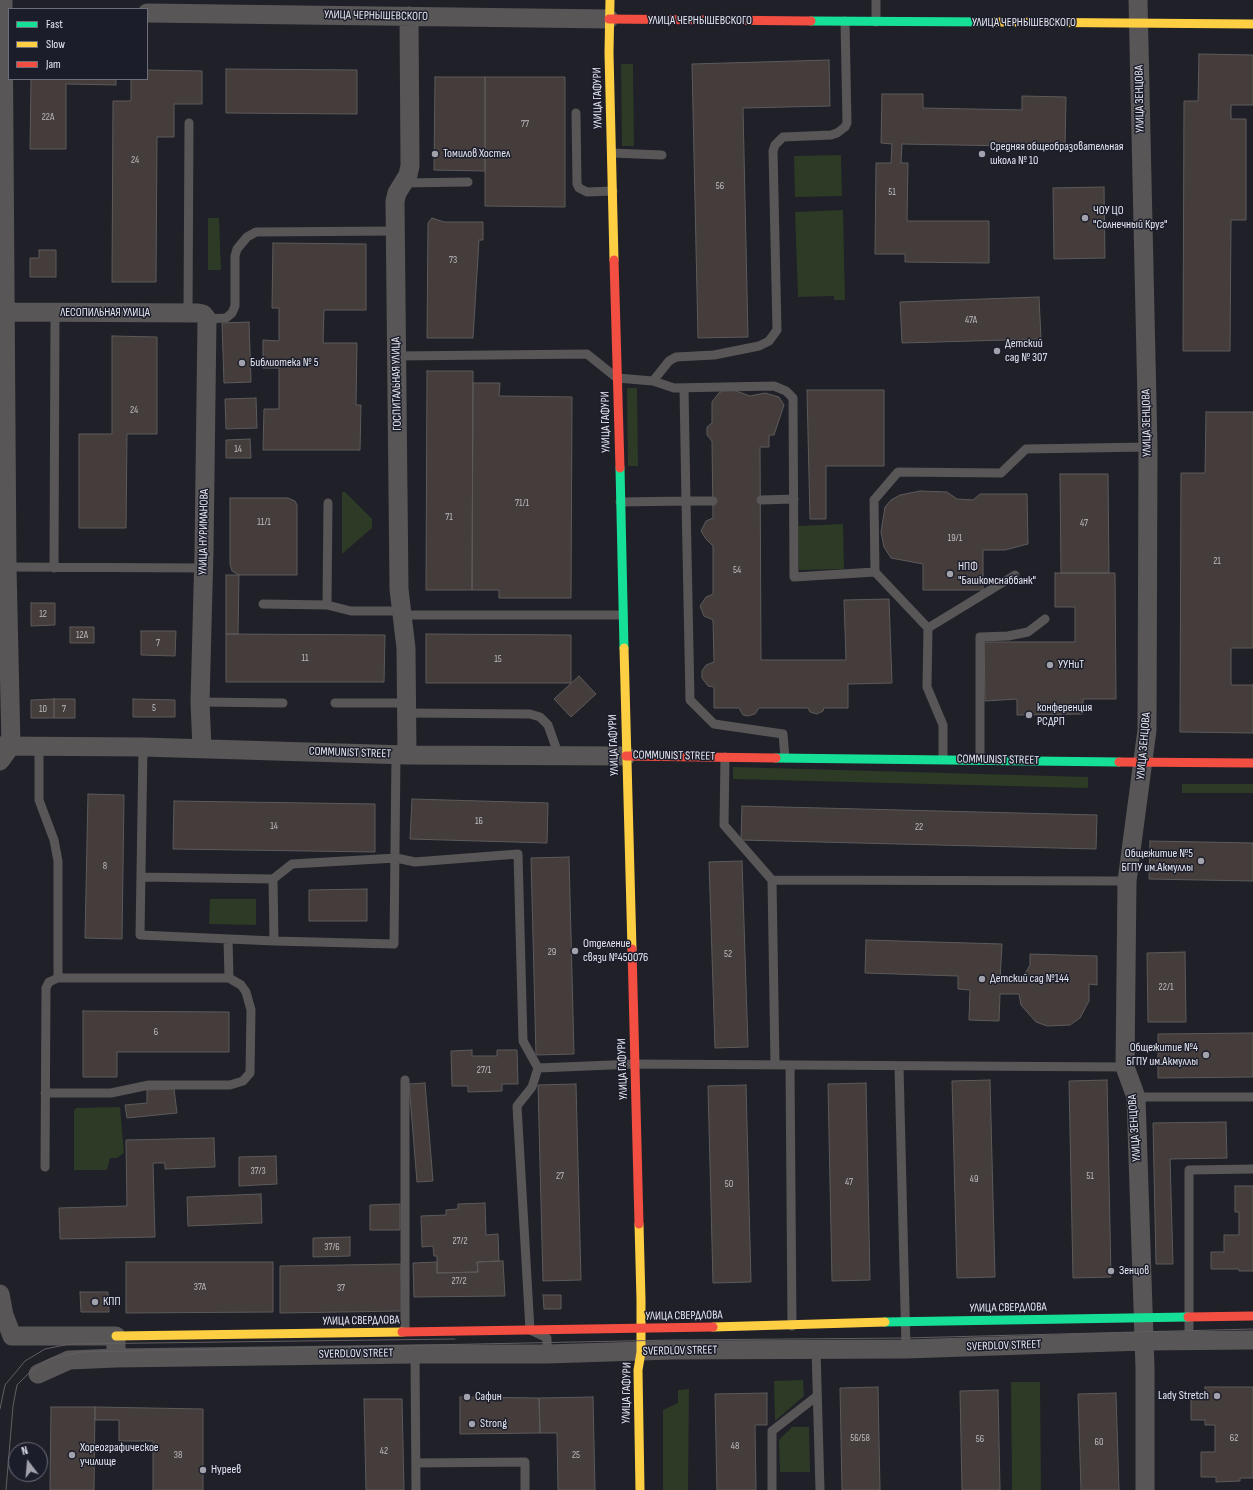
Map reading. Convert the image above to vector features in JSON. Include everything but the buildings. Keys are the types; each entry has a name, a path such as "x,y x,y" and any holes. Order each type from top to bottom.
{"street":[{"name":"УЛИЦА ГАФУРИ","path":"610,0 609,19 617,378 641,1328 641,1352 638,1370 640,1490"},
{"name":"УЛИЦА ЗЕНЦОВА","path":"1138,0 1148,447 1147,730 1144,762 1127,881 1125,1067 1136,1097 1144,1341 1145,1490"},
{"name":"УЛИЦА ЧЕРНЫШЕВСКОГО","path":"148,13 198,6 409,16 876,22 1253,24"},
{"path":"4,10 5,312 3,383 7,567 4,751"},
{"name":"ГОСПИТАЛЬНАЯ УЛИЦА","path":"401,754 407,708 406,648 399,589 395,201 410,166 409,16"},
{"name":"ЛЕСОПИЛЬНАЯ УЛИЦА","path":"5,312 200,316"},
{"name":"УЛИЦА НУРИМАНОВА","path":"200,316 204,568 200,702 202,748"},
{"name":"COMMUNIST STREET","path":"4,751 39,747 143,747 401,754 1253,763"},
{"path":"0,1294 4,1315 12,1336 116,1336 116,1358"},
{"name":"УЛИЦА СВЕРДЛОВА","path":"116,1336 792,1326 904,1321 1253,1316"},
{"name":"SVERDLOV STREET","path":"38,1374 69,1360 116,1358 906,1349 1144,1341 1253,1340"}],"lane":[{"path":"876,0 876,22"},
{"path":"653,381 669,361 676,357 714,355 760,346 769,341 778,330 773,151 775,145 783,137 831,135 837,133 845,127 847,123 845,21"},
{"path":"576,113 577,184 579,188 587,192 613,191"},
{"path":"189,122 200,316 226,318 232,313 235,306 235,256 237,249 247,237 256,232 396,231"},
{"path":"612,153 662,155"},
{"path":"404,182 468,182"},
{"path":"54,568 55,312"},
{"path":"397,356 587,354 617,378 653,381 669,387 684,388 774,386 781,388 790,394 792,398 794,578 875,572"},
{"path":"684,388 690,700 714,724 783,734 785,758"},
{"path":"943,759 943,725 924,687 928,628 875,572 874,500 898,472 1001,473 1026,449 1148,447"},
{"path":"990,467 1001,473"},
{"path":"761,500 794,499"},
{"path":"620,502 713,501"},
{"path":"327,604 328,503"},
{"path":"7,567 204,568"},
{"path":"928,628 1015,575"},
{"path":"263,604 327,604 356,611 402,613 623,615"},
{"path":"980,760 980,637 1008,636 1028,632 1045,619"},
{"path":"200,702 283,703"},
{"path":"335,703 530,714 540,717 548,725 559,756"},
{"path":"39,747 39,800 54,840 58,861 58,978"},
{"path":"143,747 140,935 274,941 394,944 401,754"},
{"path":"725,757 724,826 772,880 775,1065"},
{"path":"141,877 273,879 292,864 396,858 415,862 518,854 523,1041 538,1068 532,1086 518,1106 530,1330 547,1338 547,1354"},
{"path":"273,879 274,941"},
{"path":"772,880 1127,881"},
{"path":"228,939 229,978"},
{"path":"45,1093 111,1093 149,1085 230,1084 242,1081 250,1073 251,1010 246,992 241,985 229,978 58,978 49,982 46,988 45,1093 45,1167"},
{"path":"538,1068 635,1064 1125,1067"},
{"path":"790,1065 792,1326"},
{"path":"899,1066 904,1321 906,1349"},
{"path":"405,1080 405,1332"},
{"path":"1136,1097 1253,1097"},
{"path":"1189,1340 1189,1170 1253,1169"},
{"path":"816,1349 820,1490"},
{"path":"415,1354 416,1490"},
{"path":"772,1490 772,1431 817,1396"},
{"path":"416,1462 524,1462 525,1490"}],"green space":[{"path":"621,64 633,64 634,146 622,146"},
{"path":"841,155 842,196 795,197 794,156"},
{"path":"843,210 845,300 834,300 834,296 798,297 795,212"},
{"path":"208,218 219,218 221,270 208,270"},
{"path":"627,388 637,388 638,466 628,466"},
{"path":"342,492 345,492 372,519 372,528 342,554"},
{"path":"843,524 844,569 799,570 798,526"},
{"path":"733,767 1088,777 1088,788 733,779"},
{"path":"1182,784 1253,784 1253,793 1182,793"},
{"path":"210,899 256,899 256,925 209,924"},
{"path":"120,1107 124,1153 117,1158 110,1158 107,1170 74,1170 74,1111 76,1108"},
{"path":"803,1380 804,1396 775,1421 774,1381"},
{"path":"1011,1382 1040,1382 1041,1490 1012,1490"},
{"path":"689,1389 688,1490 663,1490 663,1410 678,1403 678,1390"},
{"path":"792,1427 809,1427 810,1472 780,1472 779,1440"}],"tram line":[{"path":"6,1490 13,1406 17,1385 31,1371 50,1359 81,1352 674,1340 905,1338 1253,1329"},
{"path":"0,1409 5,1385 25,1361 45,1349 70,1344 455,1339"}],"traffic: fast":[{"path":"811,21 996,22"},
{"path":"620,468 624,648"},
{"path":"776,758 1119,762"},
{"path":"885,1322 1188,1317"}],"traffic: slow":[{"path":"610,0 609,53 614,260"},
{"path":"996,22 1253,24"},
{"path":"624,648 632,949"},
{"path":"639,1224 641,1300 641,1352 638,1370 640,1490"},
{"path":"713,1327 885,1322"},
{"path":"116,1336 402,1332"}],"traffic: jam":[{"path":"609,19 811,21"},
{"path":"614,260 620,468"},
{"path":"626,756 776,758"},
{"path":"1119,762 1253,763"},
{"path":"632,949 639,1224"},
{"path":"1188,1317 1253,1316"},
{"path":"402,1332 713,1327"}],"place":[{"name":"Томилов Хостел","path":"435,154"},
{"name":"Средняя общеобразовательная школа № 10","path":"982,154"},
{"name":"ЧОУ ЦО \"Солнечный Круг\"","path":"1085,218"},
{"name":"Детский сад № 307","path":"997,351"},
{"name":"Библиотека № 5","path":"242,363"},
{"name":"НПФ \"Башкомснаббанк\"","path":"950,574"},
{"name":"УУНиТ","path":"1050,665"},
{"name":"конференция РСДРП","path":"1029,715"},
{"name":"Общежитие №5 БГПУ им.Акмуллы","path":"1201,861"},
{"name":"Отделение связи №450076","path":"575,951"},
{"name":"Детский сад №144","path":"982,979"},
{"name":"Общежитие №4 БГПУ им.Акмуллы","path":"1206,1055"},
{"name":"Зенцов","path":"1111,1271"},
{"name":"КПП","path":"95,1302"},
{"name":"Lady Stretch","path":"1217,1396"},
{"name":"Сафин","path":"467,1397"},
{"name":"Strong","path":"472,1424"},
{"name":"Хореографическое училище","path":"72,1455"},
{"name":"Нуреев","path":"203,1470"}]}
